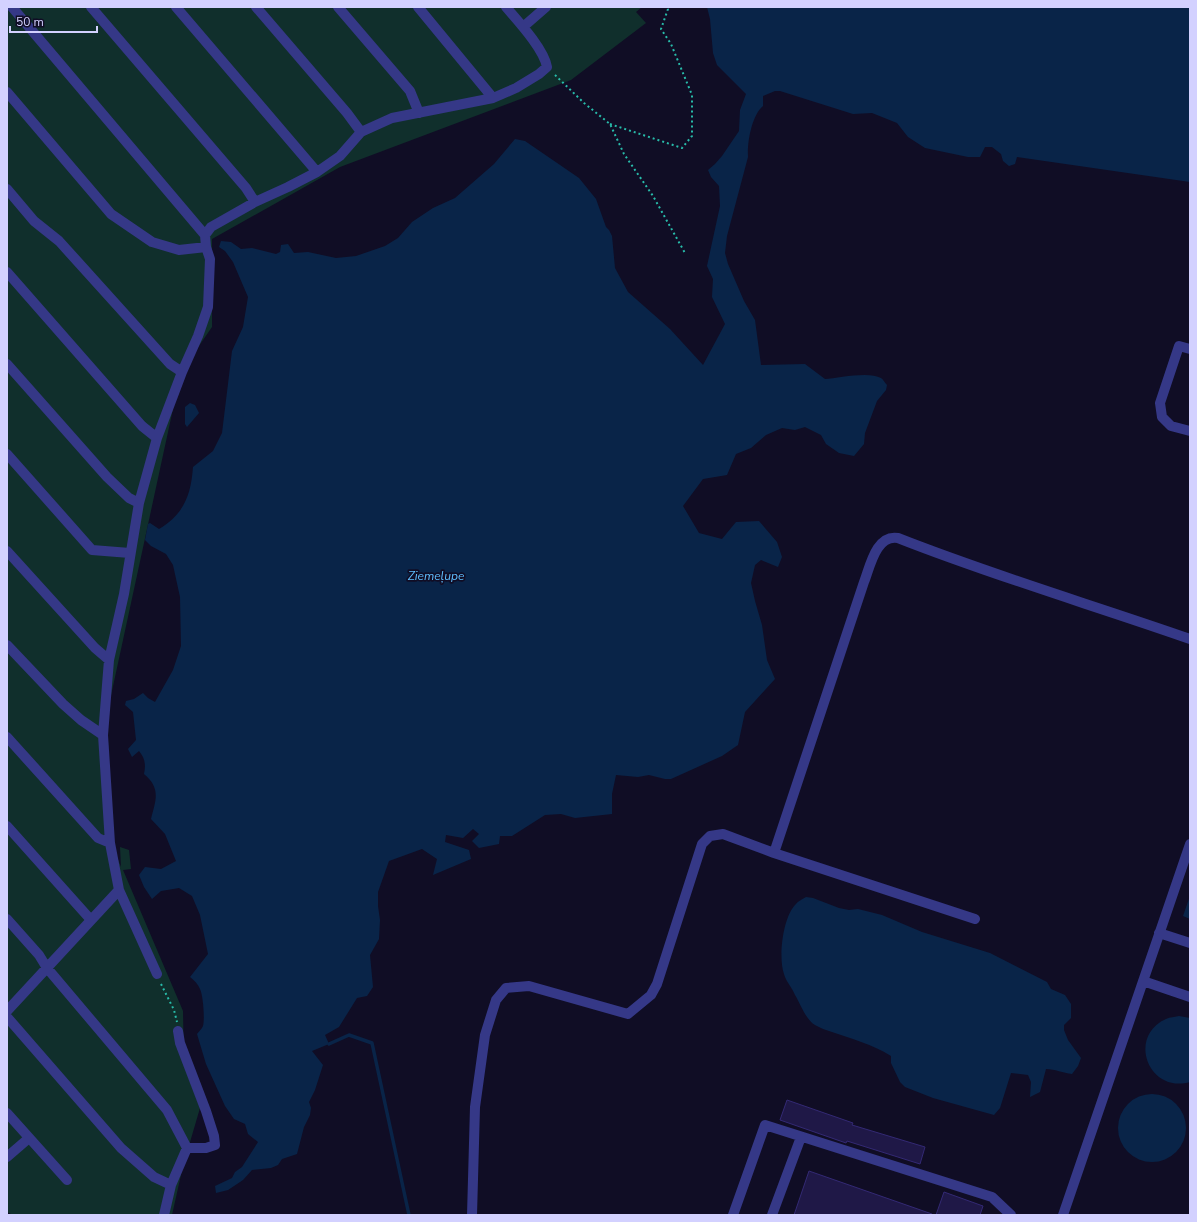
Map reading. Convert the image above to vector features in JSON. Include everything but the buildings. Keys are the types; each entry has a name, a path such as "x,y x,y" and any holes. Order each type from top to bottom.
{"lane":[{"path":"12,7 206,235"},
{"path":"91,7 246,188 255,202"},
{"path":"176,7 317,172"},
{"path":"256,7 347,113 361,132"},
{"path":"338,7 410,91 419,113"},
{"path":"418,7 493,98"},
{"path":"157,974 119,890 110,843 103,735 109,660 124,594 139,502 157,438 182,372 198,336 208,307 210,259 206,247 206,235 211,227 255,202 317,172 340,156 361,132 392,118 493,98 532,79 546,67 546,59 523,27 506,7"},
{"path":"523,27 546,7"},
{"path":"7,92 111,214 152,242 179,250 206,247"},
{"path":"7,189 34,221 59,241 170,364 182,372"},
{"path":"7,272 142,426 157,438"},
{"path":"1190,349 1179,346 1160,403 1162,417 1171,426 1190,431"},
{"path":"7,364 107,476 129,498 139,502"},
{"path":"7,454 92,550 130,553"},
{"path":"774,854 864,582 880,545 887,538 892,536 965,563 1190,639"},
{"path":"7,551 95,648 109,660"},
{"path":"7,645 63,704 81,720 103,735"},
{"path":"7,737 98,838 110,843"},
{"path":"7,826 91,920"},
{"path":"472,1215 475,1107 485,1035 496,1000 506,988 529,986 628,1014 651,995 657,984 702,844 710,836 723,834 774,854 975,920"},
{"path":"1063,1215 1190,844"},
{"path":"7,1011 119,890"},
{"path":"7,919 39,955 47,968 167,1110 187,1148"},
{"path":"1159,933 1190,943"},
{"path":"1143,981 1190,997"},
{"path":"7,1017 121,1148 154,1177 171,1185"},
{"path":"178,1031 180,1043 214,1136 214,1146 206,1148 187,1148"},
{"path":"7,1113 67,1180"},
{"path":"733,1215 766,1125 992,1197 1011,1215"},
{"path":"772,1215 802,1137"},
{"path":"7,1157 29,1138"},
{"path":"164,1215 171,1185 187,1148"}],"path":[{"path":"546,67 584,103 610,124 682,148 692,136 692,95 671,44 661,29 668,9 667,7"},
{"path":"610,124 624,154 653,196 685,253"},
{"path":"157,974 174,1010 178,1031"}],"green space":[{"path":"7,7 642,7 636,12 646,23 571,80 340,167 212,239 212,327 181,372 107,714 112,844 121,867 120,847 129,850 131,869 123,870 183,1011 184,1066 200,1108 183,1166 172,1215 13,1215 7,1212"}],"water":[{"name":"Ziemeļupe","path":"707,7 1190,7 1190,182 1017,157 1015,164 1009,166 1003,161 1001,154 992,147 985,147 980,157 968,157 925,148 908,137 897,123 872,113 853,114 780,91 775,91 763,96 763,106 759,110 751,129 748,144 748,157 727,236 725,253 728,264 744,301 755,320 761,365 805,364 825,379 869,375 881,378 887,385 886,390 877,401 865,433 864,444 854,456 839,453 826,444 821,435 805,427 795,430 782,428 766,435 751,448 736,454 727,475 703,479 683,506 699,533 722,539 736,522 759,521 777,542 782,557 778,567 761,560 755,565 751,583 762,625 767,660 775,679 745,712 738,745 722,756 671,779 649,775 638,777 616,775 612,794 612,814 575,818 561,814 545,815 512,836 500,836 499,844 479,848 472,841 479,834 473,829 463,838 446,835 445,842 469,850 471,859 433,875 437,859 422,849 389,861 378,892 380,920 379,939 370,955 373,987 367,996 357,998 339,1027 325,1035 329,1044 312,1051 323,1065 315,1090 309,1102 311,1108 310,1115 304,1127 297,1154 282,1159 278,1165 271,1168 252,1170 243,1180 228,1190 216,1193 215,1186 232,1178 235,1172 242,1167 258,1142 248,1134 245,1124 234,1119 225,1106 206,1064 197,1034 203,1026 203,1001 199,987 190,977 208,954 200,915 192,896 179,888 161,891 152,899 144,887 139,875 145,867 161,869 176,861 165,834 151,819 156,795 153,784 144,774 145,765 143,756 139,751 132,757 128,749 136,740 133,712 125,705 126,701 134,699 143,693 155,702 173,670 181,646 180,597 173,565 166,554 151,546 145,540 148,524 150,523 159,529 175,517 185,503 188,495 193,467 213,451 222,433 232,351 243,327 248,297 233,262 225,251 219,247 221,241 231,242 241,249 252,248 276,254 280,252 281,245 288,244 294,253 308,252 336,258 356,256 385,246 398,238 412,222 433,208 455,198 494,164 515,139 525,141 579,178 596,199 606,227 612,236 615,268 628,292 670,329 703,365 725,324 712,297 713,279 707,266 720,206 719,186 711,177 708,170 722,156 739,131 740,110 746,94 717,65 713,53 710,19"},
{"path":"190,403 195,405 199,413 187,427 185,424 185,407"},
{"path":"1190,896 1190,919 1183,916"},
{"path":"806,897 813,898 839,908 849,910 858,909 882,915 922,932 990,953 1047,982 1051,989 1065,995 1071,1004 1071,1018 1064,1025 1064,1030 1068,1040 1081,1058 1078,1066 1072,1074 1046,1069 1040,1092 1030,1097 1031,1082 1028,1075 1011,1073 1000,1108 994,1115 933,1098 905,1087 900,1082 891,1063 891,1056 869,1045 823,1029 812,1023 786,980 782,967 782,948 785,927 792,910 798,902"},
{"path":"1179,1016 1190,1018 1190,1082 1175,1083 1163,1080 1154,1072 1148,1061 1145,1050 1147,1038 1154,1027 1166,1019"},
{"path":"1152,1094 1165,1097 1176,1104 1183,1115 1186,1128 1183,1141 1176,1152 1165,1159 1152,1162 1139,1159 1128,1152 1121,1141 1118,1128 1121,1115 1128,1104 1139,1097"}],"waterway":[{"path":"329,1044 349,1035 372,1043 409,1215"}]}
